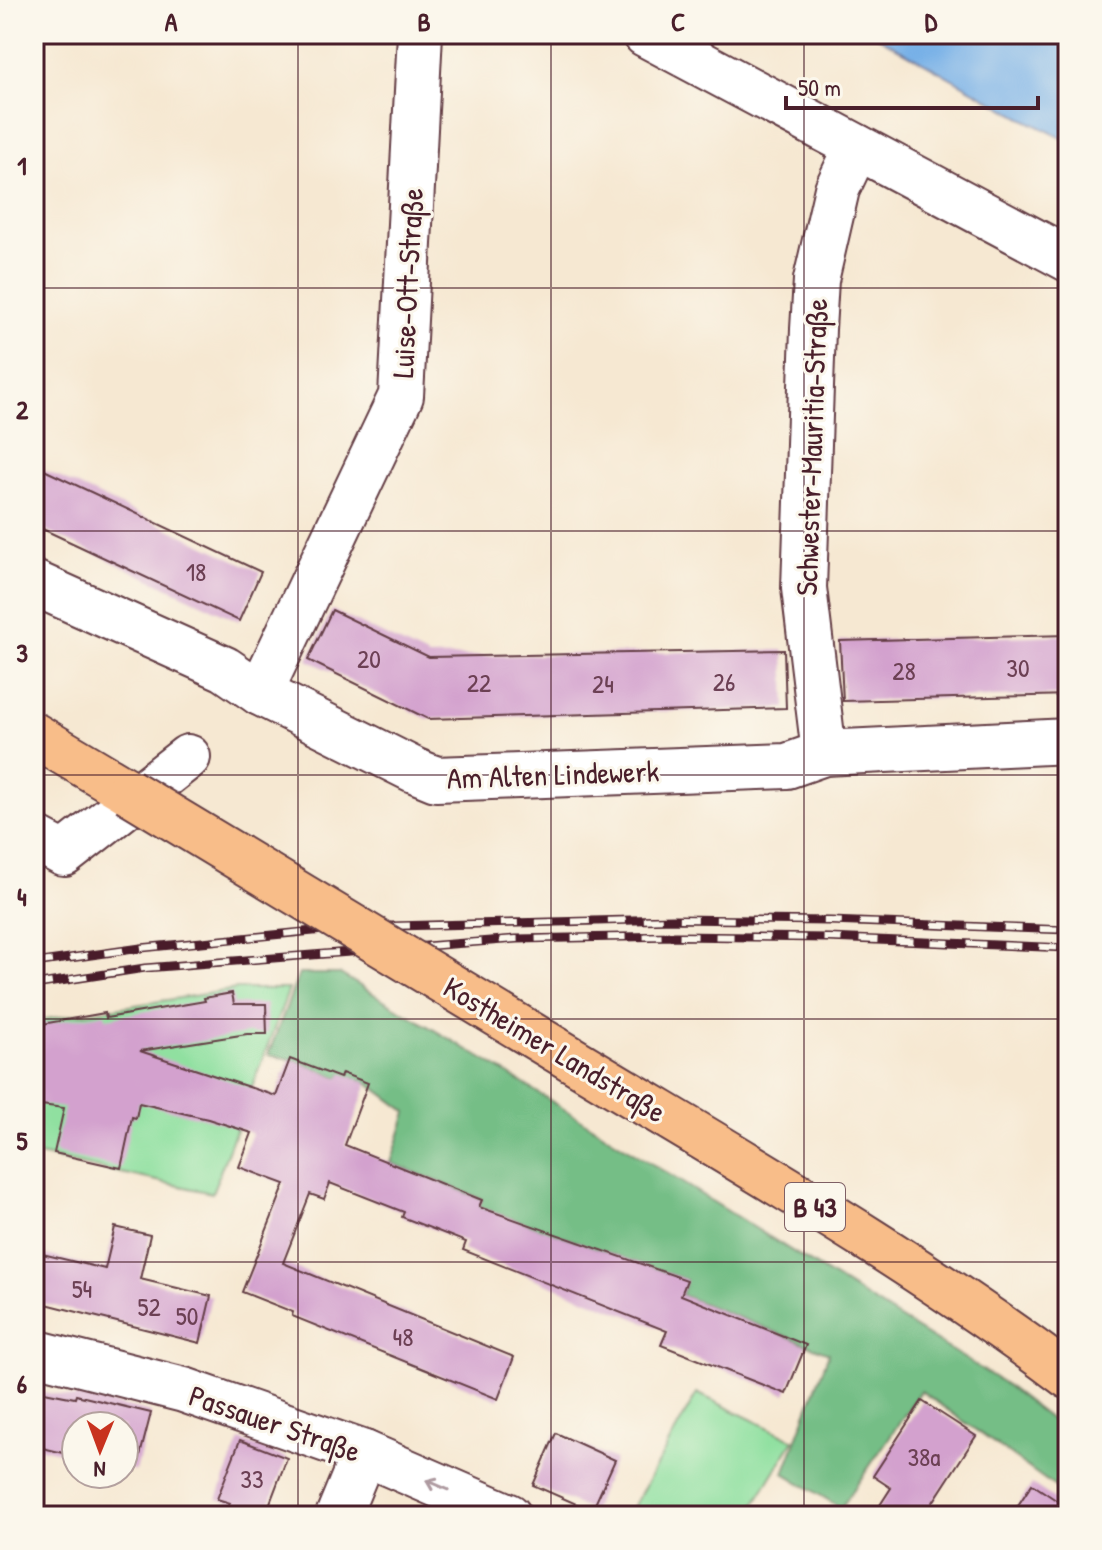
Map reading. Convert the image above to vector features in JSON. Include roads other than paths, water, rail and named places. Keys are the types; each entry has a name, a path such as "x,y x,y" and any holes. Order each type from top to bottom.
{"main road":[{"name":"Kostheimer Landstraße","path":"34,735 914,1268 1001,1326 1068,1376"}],"street":[{"name":"Luise-Ott-Straße","path":"260,693 401,396 420,34"},
{"path":"645,34 1068,259"},
{"name":"Schwester-Mauritia-Straße","path":"824,753 804,588 813,329 816,280 837,189 857,147"},
{"name":"Am Alten Lindewerk","path":"34,583 225,669 260,693 436,779 787,766 824,753 1068,741"},
{"path":"34,838 64,854 188,757"},
{"name":"Passauer Straße","path":"34,1352 184,1390 364,1453 509,1516"},
{"path":"338,1516 364,1453"}],"water":[{"path":"873,34 1068,34 1068,141 1022,118"}],"railway":[{"path":"34,963 141,948 354,927 674,919 1068,930"},
{"path":"34,985 145,968 516,939 676,936 828,938 1068,948"}]}
